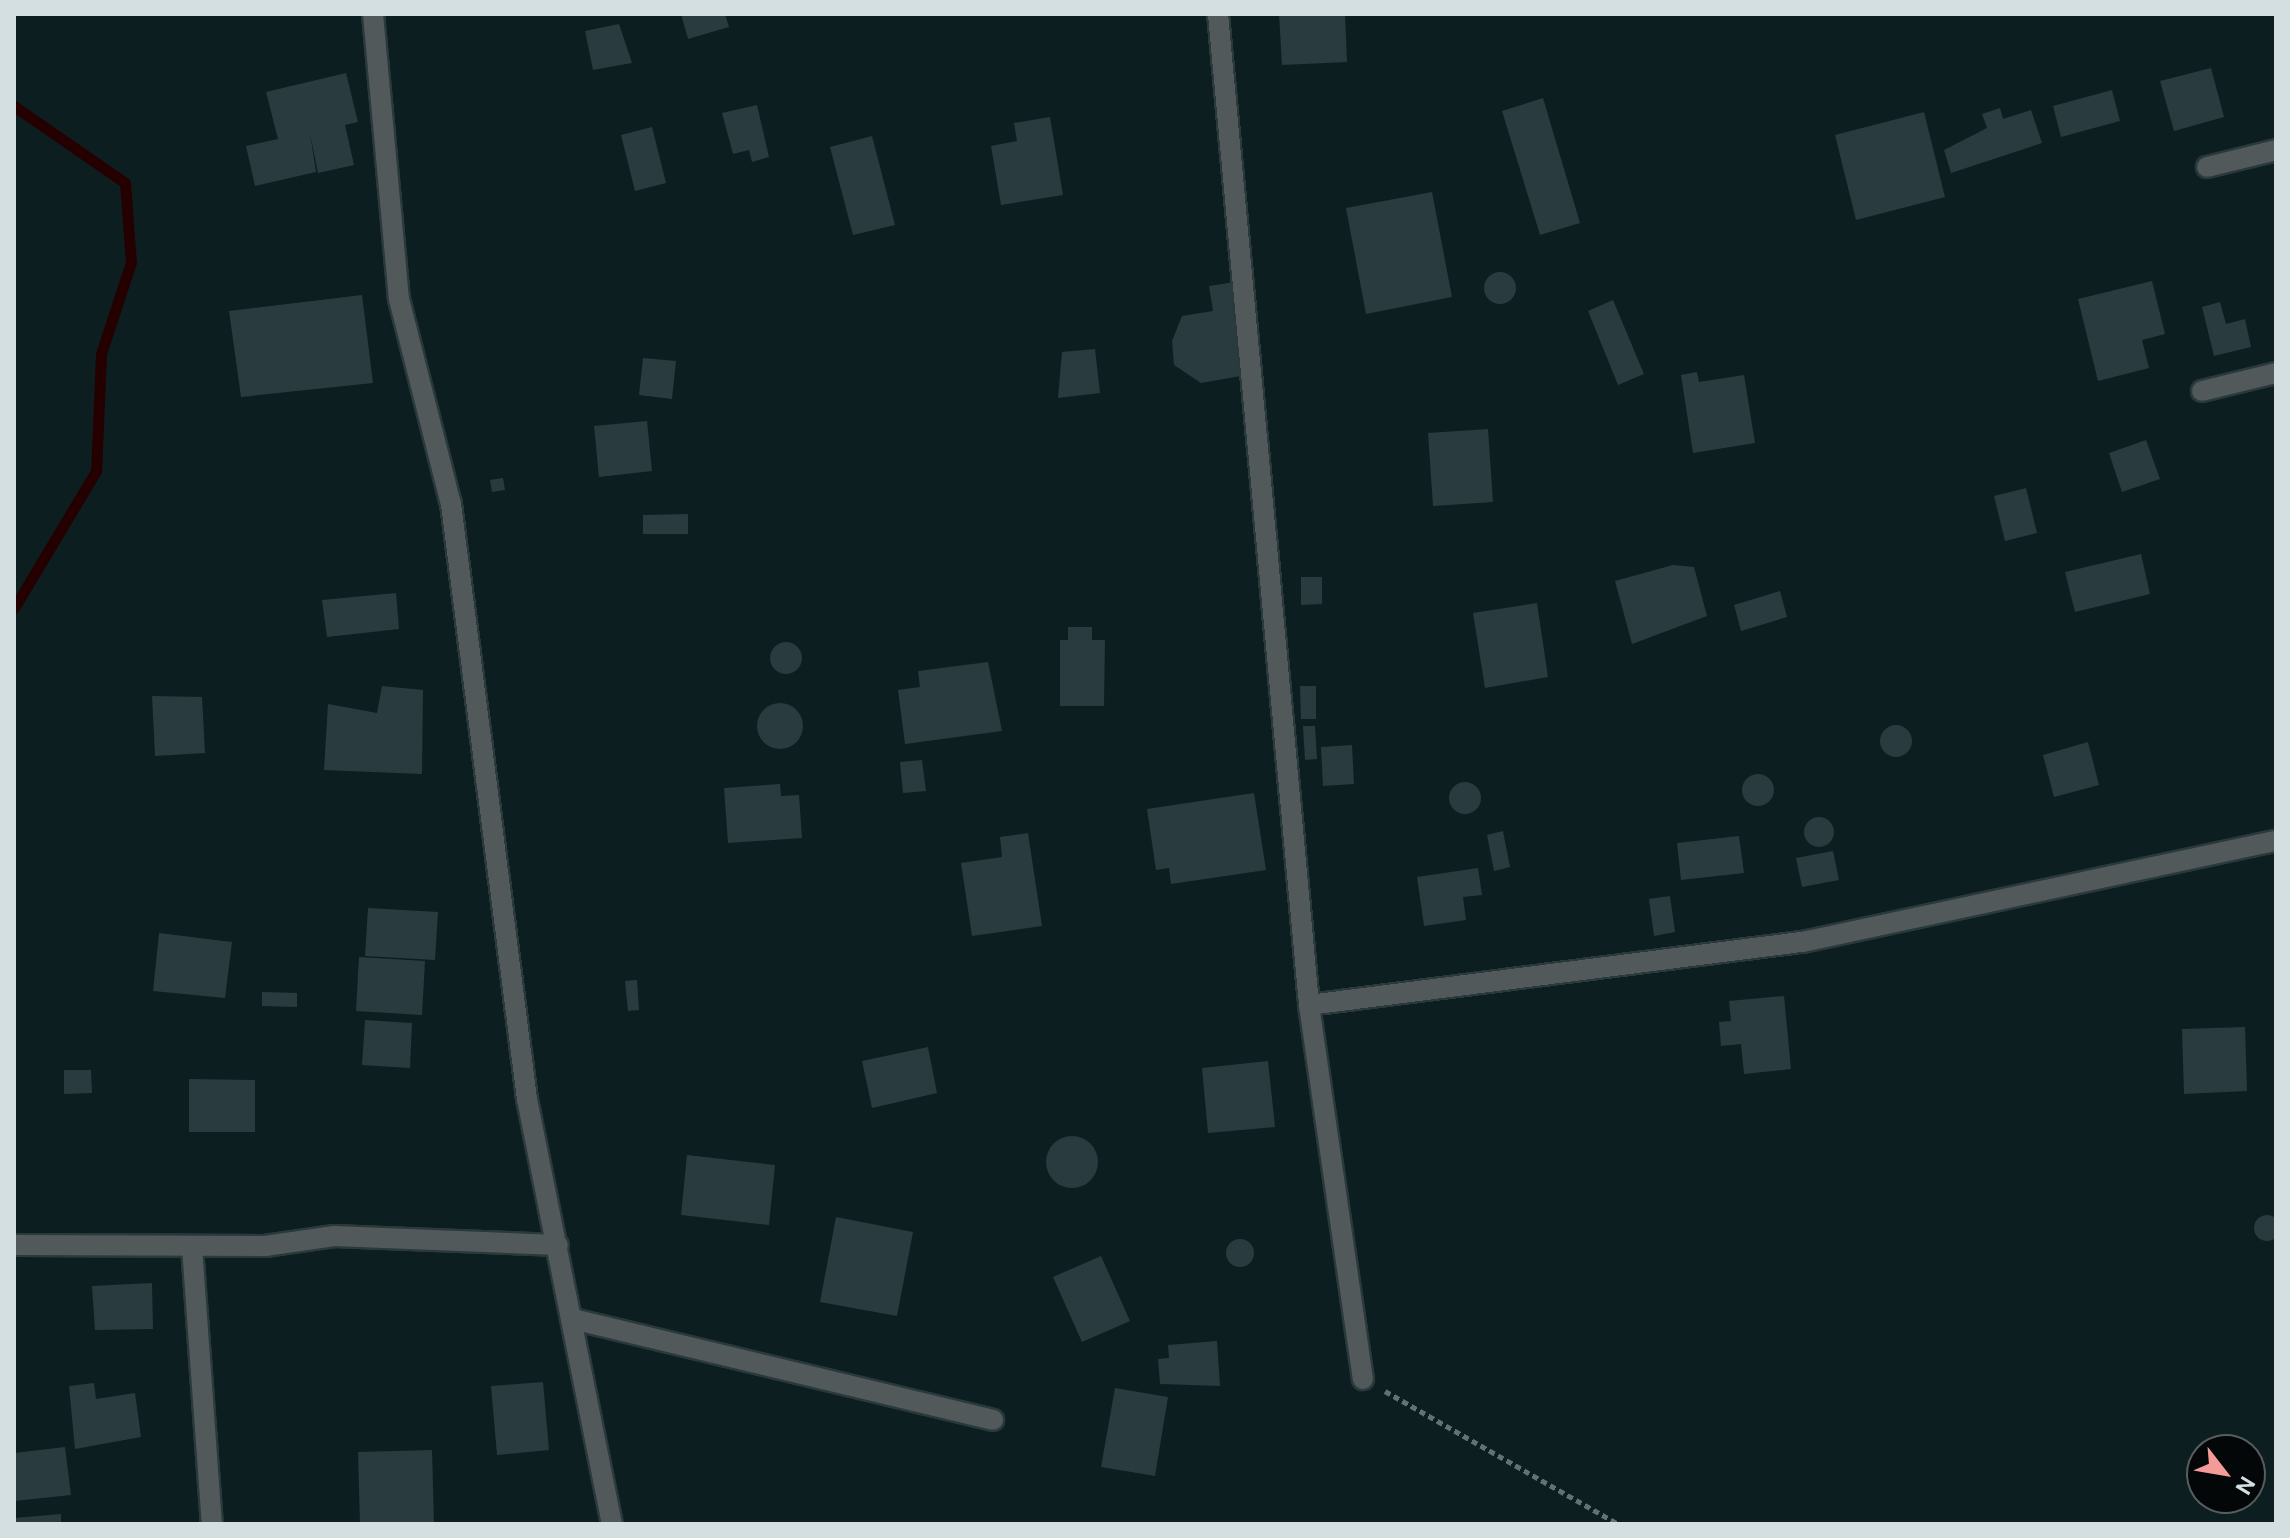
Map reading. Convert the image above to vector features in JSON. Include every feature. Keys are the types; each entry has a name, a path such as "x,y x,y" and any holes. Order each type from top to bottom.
{"street":[{"path":"373,14 399,299 451,504 507,972 612,1524"},
{"path":"1218,14 1309,1005 1363,1379"},
{"path":"2207,167 2276,150"},
{"path":"2202,391 2276,373"},
{"path":"1309,1005 1803,942 2276,841"},
{"path":"14,1245 192,1247 334,1236 558,1245"},
{"path":"192,1247 212,1524"},
{"path":"573,1319 993,1420"}],"path":[{"path":"1363,1379 1618,1524"}],"building":[{"path":"681,14 725,14 729,27 688,39"},
{"path":"1279,14 1345,14 1347,62 1282,65"},
{"path":"619,24 632,63 593,70 585,31"},
{"path":"2211,68 2224,117 2174,131 2160,81"},
{"path":"346,73 358,122 345,125 354,165 318,173 310,133 316,172 255,186 246,146 278,139 266,92"},
{"path":"2112,90 2120,121 2061,137 2053,106"},
{"path":"1543,98 1580,223 1540,235 1502,111"},
{"path":"757,105 769,157 752,162 749,150 733,154 722,113"},
{"path":"2000,108 2003,119 2031,110 2042,143 1951,173 1944,150 1987,128 1982,114"},
{"path":"1924,112 1945,197 1856,220 1835,135"},
{"path":"1050,117 1063,195 1001,205 991,146 1017,141 1014,123"},
{"path":"652,127 666,183 635,191 621,135"},
{"path":"872,136 895,225 853,235 830,147"},
{"path":"1432,192 1452,297 1366,314 1346,208"},
{"path":"1500,272 1512,276 1516,288 1512,300 1500,304 1488,300 1484,288 1488,276"},
{"path":"2152,281 2165,334 2142,340 2149,368 2098,381 2078,299"},
{"path":"1235,282 1246,375 1201,383 1174,365 1172,341 1182,316 1213,311 1209,286"},
{"path":"362,295 373,383 241,397 229,311"},
{"path":"1613,300 1644,374 1618,385 1588,311"},
{"path":"2220,302 2226,324 2245,319 2251,347 2214,356 2202,307"},
{"path":"1095,349 1100,393 1058,398 1062,352"},
{"path":"643,358 676,361 672,399 639,395"},
{"path":"1697,372 1699,382 1744,375 1755,443 1693,453 1681,375"},
{"path":"647,421 652,471 599,477 594,426"},
{"path":"1488,429 1493,502 1433,506 1428,433"},
{"path":"2146,440 2160,479 2122,492 2109,453"},
{"path":"503,478 505,490 492,492 490,480"},
{"path":"2026,488 2037,533 2005,541 1994,496"},
{"path":"688,514 688,534 643,534 643,515"},
{"path":"2141,554 2150,594 2075,612 2065,572"},
{"path":"1673,565 1694,567 1707,616 1632,644 1615,581"},
{"path":"1301,577 1322,577 1322,604 1301,605"},
{"path":"1780,591 1787,617 1741,631 1734,605"},
{"path":"396,593 399,629 327,637 322,600"},
{"path":"1537,603 1548,677 1485,688 1473,613"},
{"path":"1068,627 1092,627 1092,640 1105,640 1104,706 1060,706 1060,640 1068,640"},
{"path":"786,642 798,646 802,658 798,670 786,674 774,670 770,658 774,646"},
{"path":"988,662 1002,731 905,744 898,690 920,687 918,671"},
{"path":"382,686 423,690 422,774 324,770 328,704 377,713"},
{"path":"1300,686 1316,686 1316,719 1301,719"},
{"path":"152,696 202,697 205,753 155,756"},
{"path":"780,703 796,710 803,726 796,742 780,749 764,742 757,726 764,710"},
{"path":"1896,725 1908,729 1912,741 1908,753 1896,757 1884,753 1880,741 1884,729"},
{"path":"1303,726 1315,726 1317,759 1305,760"},
{"path":"2088,742 2099,785 2054,797 2043,755"},
{"path":"1352,745 1354,784 1323,786 1321,747"},
{"path":"922,760 926,791 903,793 900,762"},
{"path":"1758,774 1770,778 1774,790 1770,802 1758,806 1746,802 1742,790 1746,778"},
{"path":"1465,782 1477,786 1481,798 1477,810 1465,814 1453,810 1449,798 1453,786"},
{"path":"780,784 781,796 799,795 802,838 728,843 724,788"},
{"path":"1254,793 1266,870 1171,884 1169,868 1156,870 1147,809"},
{"path":"1819,817 1830,821 1834,832 1830,843 1819,847 1808,843 1804,832 1808,821"},
{"path":"1503,831 1510,867 1494,871 1487,835"},
{"path":"1028,833 1042,926 972,936 961,863 1002,857 1000,837"},
{"path":"1739,836 1744,873 1681,880 1677,843"},
{"path":"1833,851 1839,880 1802,887 1796,858"},
{"path":"1478,868 1482,895 1463,897 1466,920 1424,926 1417,877"},
{"path":"1670,896 1675,932 1654,936 1649,899"},
{"path":"368,908 438,912 435,960 365,956"},
{"path":"159,933 232,942 225,998 153,991"},
{"path":"359,957 425,961 422,1015 356,1011"},
{"path":"637,980 639,1010 628,1011 625,981"},
{"path":"262,992 297,993 297,1007 262,1006"},
{"path":"1784,996 1791,1069 1744,1074 1741,1044 1721,1046 1719,1022 1731,1021 1729,1001"},
{"path":"365,1020 412,1023 410,1068 362,1065"},
{"path":"2245,1027 2247,1091 2184,1094 2182,1029"},
{"path":"928,1047 937,1093 872,1108 862,1061"},
{"path":"1268,1061 1275,1127 1208,1133 1202,1068"},
{"path":"64,1070 91,1070 92,1093 64,1094"},
{"path":"189,1079 255,1080 255,1132 189,1132"},
{"path":"1072,1136 1090,1144 1098,1162 1090,1180 1072,1188 1054,1180 1046,1162 1054,1144"},
{"path":"687,1155 775,1165 769,1225 681,1215"},
{"path":"2267,1215 2277,1218 2280,1228 2277,1238 2267,1241 2257,1238 2254,1228 2257,1218"},
{"path":"836,1217 913,1232 897,1316 820,1302"},
{"path":"1240,1239 1250,1243 1254,1253 1250,1263 1240,1267 1230,1263 1226,1253 1230,1243"},
{"path":"1101,1256 1130,1321 1082,1342 1053,1277"},
{"path":"152,1283 153,1329 95,1330 92,1286"},
{"path":"1217,1341 1220,1386 1160,1384 1158,1359 1169,1358 1168,1345"},
{"path":"543,1382 549,1450 497,1455 491,1386"},
{"path":"94,1383 96,1399 135,1393 141,1437 75,1449 69,1386"},
{"path":"1115,1388 1168,1397 1155,1476 1101,1467"},
{"path":"65,1447 71,1495 14,1501 14,1453"},
{"path":"432,1450 434,1524 360,1524 358,1452"},
{"path":"61,1514 61,1524 14,1524 14,1518"}],"waterway":[{"path":"14,106 125,183 131,262 101,354 96,471 14,608"}]}
